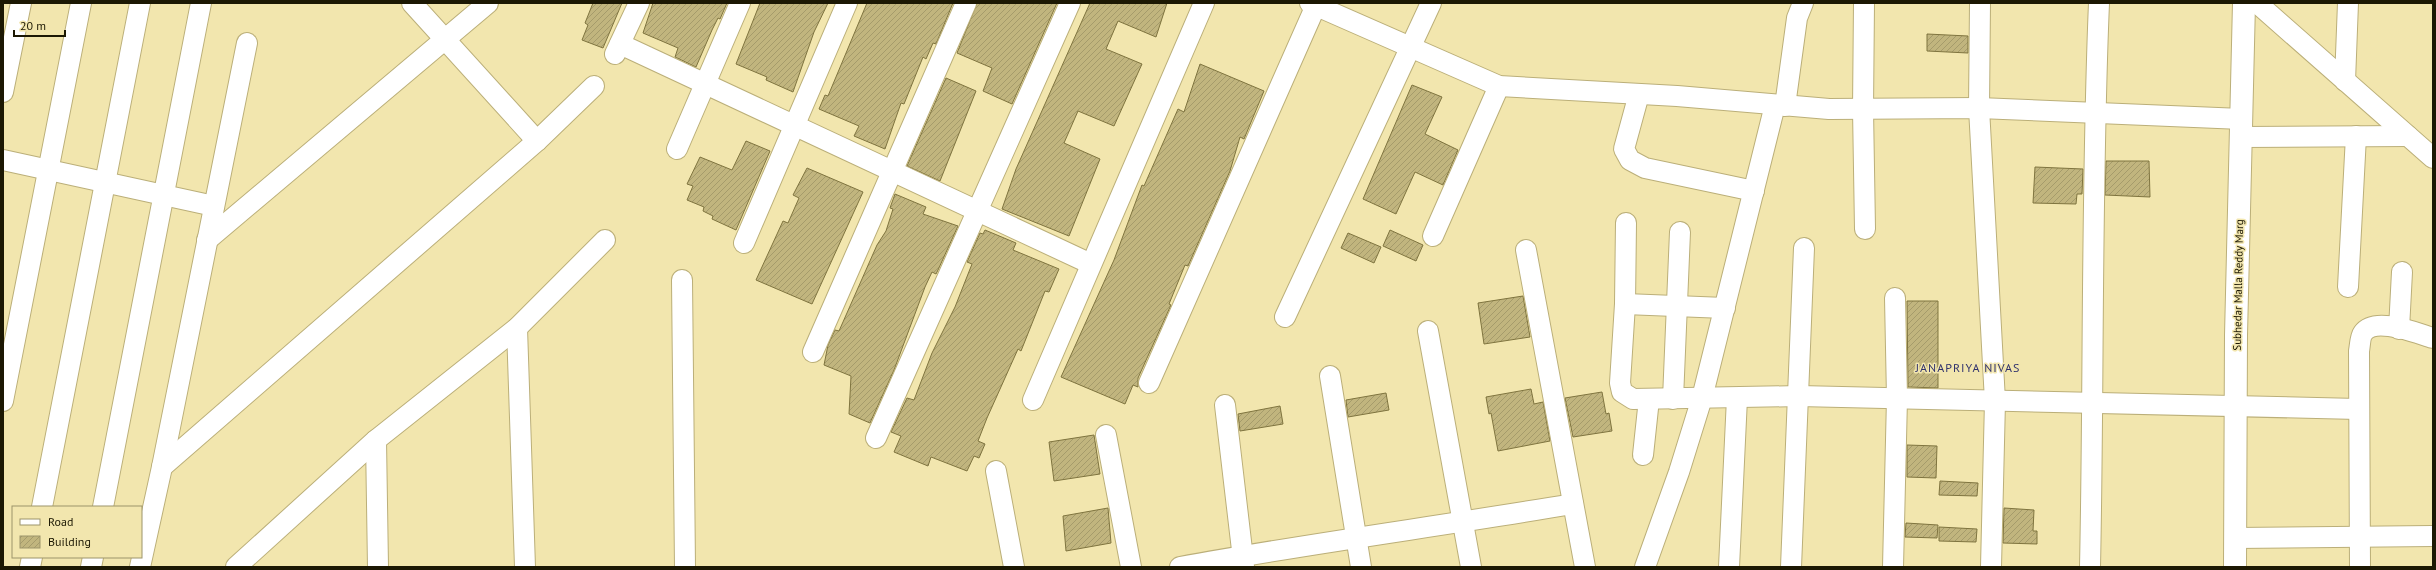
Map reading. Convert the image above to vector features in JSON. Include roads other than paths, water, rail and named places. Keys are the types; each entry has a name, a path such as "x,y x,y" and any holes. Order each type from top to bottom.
{"main road":[{"name":"Subhedar Malla Reddy Marg","path":"2235,567 2235,407 2244,3"}],"street":[{"path":"3,92 21,3"},
{"path":"3,401 81,3"},
{"path":"42,506 140,3"},
{"path":"103,506 201,3"},
{"path":"412,3 538,140"},
{"path":"207,240 488,3"},
{"path":"639,3 618,49 706,83 794,127 978,209 1091,264"},
{"path":"677,149 740,3"},
{"path":"744,244 847,3"},
{"path":"813,352 966,3"},
{"path":"876,438 1070,3"},
{"path":"1033,400 1204,3"},
{"path":"1285,317 1432,3"},
{"path":"1645,567 1679,472 1702,398 1754,191 1780,105 1797,18 1802,3"},
{"path":"1864,3 1863,109 1865,229"},
{"path":"1980,3 1980,108 1995,401 1991,567"},
{"path":"2090,567 2094,403 2094,113 2099,3"},
{"path":"2257,3 2433,158"},
{"path":"2345,81 2348,3"},
{"path":"1149,383 1314,4 1499,86 1639,94 1780,105 1863,109 1980,108 2094,113 2242,128 2356,136 2408,136"},
{"path":"142,558 162,467 247,43"},
{"path":"162,467 538,140 594,86"},
{"path":"1432,236 1499,86"},
{"path":"1639,94 1624,149 1630,160 1645,168 1754,191"},
{"path":"2348,287 2356,136"},
{"path":"3,160 214,206"},
{"path":"1626,223 1625,304 1621,388 1627,397 1673,399 1799,396 2358,409"},
{"path":"1673,399 1680,232"},
{"path":"241,565 376,440 517,328 605,240"},
{"path":"1791,567 1804,248"},
{"path":"1526,250 1584,567"},
{"path":"2399,329 2402,272"},
{"path":"682,280 685,567"},
{"path":"1893,567 1897,398 1895,298"},
{"path":"1625,304 1725,308"},
{"path":"2360,567 2358,409 2359,351 2362,334 2368,327 2382,324 2433,338"},
{"path":"517,328 525,567"},
{"path":"1428,331 1471,567"},
{"path":"1330,376 1361,567"},
{"path":"1729,567 1737,398"},
{"path":"1643,454 1649,399"},
{"path":"1225,405 1243,561"},
{"path":"1106,435 1131,567"},
{"path":"376,440 378,567"},
{"path":"996,471 1014,567"},
{"path":"1180,567 1243,561 1356,536 1463,522 1573,504"},
{"path":"2235,538 2433,536"}],"district":[{"name":"JANAPRIYA NIVAS","path":"1968,367"}]}
